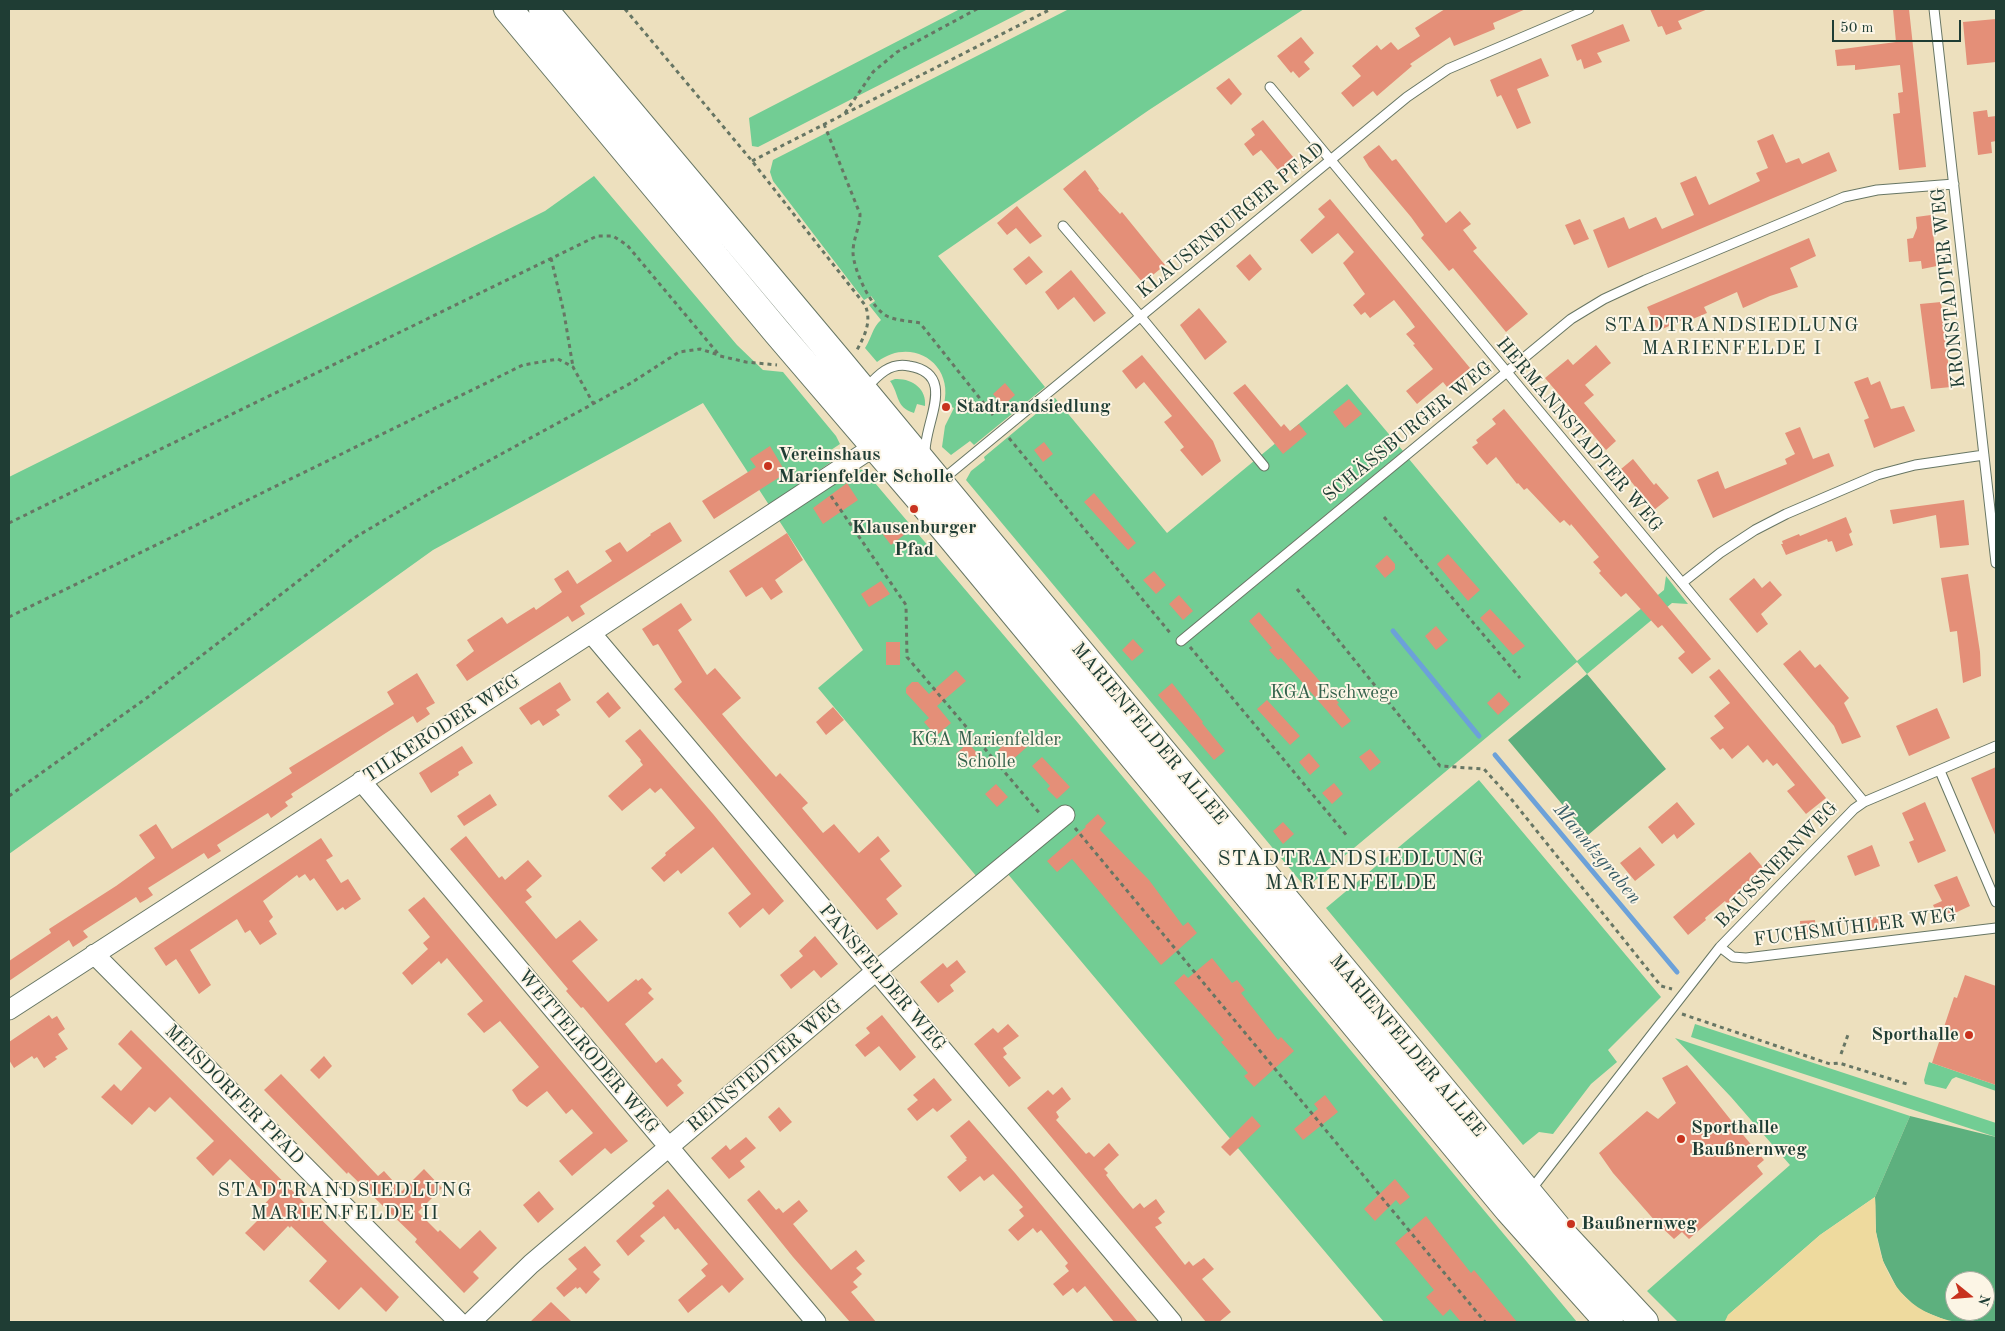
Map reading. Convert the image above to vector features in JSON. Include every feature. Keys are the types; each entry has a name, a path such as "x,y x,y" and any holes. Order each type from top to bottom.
{"main road":[{"name":"MARIENFELDER ALLEE","path":"508,9 777,332 856,404 929,486 1519,1201 1562,1234 1630,1319"},
{"name":"MARIENFELDER ALLEE","path":"544,9 799,314 856,404"}],"street":[{"name":"TILKERODER WEG","path":"9,1010 591,633 885,438"},
{"name":"PANSFELDER WEG","path":"591,633 1172,1322"},
{"name":"WETTELRODER WEG","path":"361,782 816,1322"},
{"name":"REINSTEDTER WEG","path":"471,1322 531,1264 668,1147 876,971 1058,821"},
{"name":"MEISDORFER PFAD","path":"94,954 459,1322"}],"lane":[{"name":"KLAUSENBURGER PFAD","path":"929,486 1141,317 1408,97 1448,70 1589,9"},
{"name":"KRONSTADTER WEG","path":"1934,9 1996,563"},
{"name":"HERMANNSTADTER WEG","path":"1270,87 1864,802"},
{"name":"SCHÄSSBURGER WEG","path":"1181,641 1571,319 1588,307 1645,280 1844,197 1876,190 1954,184"},
{"path":"1063,226 1264,466"},
{"path":"856,404 878,375 897,365 924,370 933,380 936,393 935,405 924,446 929,486"},
{"path":"1682,584 1720,553 1755,530 1786,514 1868,479 1915,465 1984,455"},
{"path":"1864,802 1996,746"},
{"path":"1940,771 1996,902"},
{"name":"BAUSSNERNWEG","path":"1519,1201 1720,947 1854,809 1864,802"},
{"name":"FUCHSMÜHLER WEG","path":"1720,947 1733,957 1746,958 1996,928"}],"path":[{"path":"625,9 752,161 865,306 869,314 868,326 860,344 852,354"},
{"path":"845,113 873,72 897,52 978,9"},
{"path":"752,161 1051,9"},
{"path":"824,124 860,214 860,223 853,250 854,265 871,301 887,317 920,323 993,415"},
{"path":"9,523 597,236 613,236 627,245 720,356"},
{"path":"551,258 564,313 573,367 594,403"},
{"path":"9,796 148,697 354,538 430,493 631,383 680,352 700,349 746,362 784,365"},
{"path":"9,617 523,365 558,359 573,367"},
{"path":"821,481 906,605 907,657 1058,821 1485,1322"},
{"path":"1384,517 1520,678"},
{"path":"1297,589 1440,766 1484,770 1512,800 1661,986 1678,991"},
{"path":"1672,1010 1830,1064 1839,1063 1910,1085"},
{"path":"1841,1054 1849,1032"}],"green space":[{"path":"960,9 1028,9 758,147 752,146 749,118"},
{"path":"1069,9 1304,9 1149,110 938,256 1045,387 974,445 970,441 951,455 942,447 945,426 954,408 944,404 945,389 943,376 927,358 916,353 903,352 890,355 877,362 865,348 881,320 869,305 875,301 871,296 864,300 773,181 770,172 773,160"},
{"path":"594,176 737,345 763,370 783,372 836,436 840,444 831,450 834,460 769,505 703,403 433,550 9,854 9,477 545,211"},
{"path":"895,379 907,380 917,386 924,394 925,406 917,404 914,413 904,407 890,381"},
{"name":"KGA Eschwege","path":"1347,384 1403,451 1223,600 1229,608 1409,459 1577,661 1664,590 1666,576 1688,604 1672,603 1587,674 1577,662 1306,888 966,480 971,471 985,460 984,457 1055,398 1167,533"},
{"name":"KGA Marienfelder Scholle","path":"854,469 864,470 1078,723 1577,1322 1384,1322 1007,873 1074,817 1064,805 977,877 818,688 863,650 778,519"},
{"path":"1587,674 1666,769 1588,835 1508,740"},
{"path":"1479,780 1661,997 1608,1050 1617,1062 1591,1084 1553,1134 1539,1132 1523,1145 1326,908"},
{"path":"1695,1024 1996,1123 1996,1137 1691,1037"},
{"path":"1675,1038 1910,1116 1875,1197 1820,1235 1728,1315 1726,1322 1678,1322 1647,1291 1790,1165 1731,1097"},
{"path":"1929,1062 1996,1085 1996,1091 1956,1077 1952,1079 1946,1089 1925,1084 1924,1080"},
{"path":"1910,1116 1996,1137 1996,1322 1948,1321 1995,1321 1995,1271 1945,1271 1945,1320 1918,1309 1898,1290 1883,1261 1876,1232 1875,1197"}],"sand":[{"path":"1875,1197 1876,1232 1879,1249 1892,1279 1912,1303 1945,1319 1945,1321 1957,1322 1725,1321 1728,1315 1820,1235"}],"building":[{"path":"1445,9 1526,9 1493,23 1495,29 1454,46 1450,37 1410,64 1412,66 1377,96 1373,91 1353,107 1341,93 1361,76 1352,66 1377,45 1381,50 1391,42 1398,50 1420,36 1415,28"},
{"path":"1650,9 1708,9 1678,21 1682,29 1666,35 1662,26 1658,27"},
{"path":"1893,9 1909,9 1926,167 1899,170 1893,114 1900,113 1898,93 1903,92 1900,65 1855,70 1855,65 1837,66 1835,50 1896,42"},
{"path":"1996,19 1996,62 1967,65 1963,22"},
{"path":"1623,24 1630,41 1597,53 1602,62 1584,69 1581,59 1577,61 1571,45"},
{"path":"1301,37 1314,53 1304,62 1310,69 1299,78 1293,71 1291,73 1277,56"},
{"path":"1541,58 1549,76 1517,89 1531,123 1517,129 1501,95 1497,97 1490,80"},
{"path":"1229,78 1242,94 1231,105 1216,88"},
{"path":"1987,110 1988,117 1996,116 1996,141 1991,142 1992,153 1978,155 1973,112"},
{"path":"1263,120 1298,163 1283,176 1261,150 1253,156 1244,144 1255,135 1251,129"},
{"path":"1773,134 1786,163 1799,158 1802,164 1829,152 1837,171 1608,268 1593,230 1624,217 1629,229 1656,217 1662,229 1694,215 1680,183 1696,176 1709,205 1760,181 1756,173 1768,168 1757,141"},
{"path":"1379,145 1392,161 1396,159 1446,223 1460,211 1471,224 1463,230 1477,248 1473,251 1528,314 1506,332 1453,268 1449,271 1421,238 1424,235 1411,217 1369,167 1363,157"},
{"path":"1085,170 1098,190 1120,214 1122,212 1165,265 1143,283 1063,189"},
{"path":"1330,199 1470,368 1447,387 1443,382 1417,404 1406,391 1433,369 1406,334 1415,327 1394,300 1370,318 1365,312 1361,315 1353,305 1365,294 1343,263 1354,252 1338,233 1312,254 1300,240 1325,217 1318,209"},
{"path":"1017,206 1042,236 1030,244 1016,228 1007,235 997,223"},
{"path":"1931,215 1937,266 1922,269 1921,261 1909,262 1907,239 1913,238 1917,228 1916,217"},
{"path":"1580,219 1589,239 1574,245 1565,225"},
{"path":"1809,238 1816,256 1790,268 1798,287 1770,296 1743,308 1737,292 1704,307 1707,313 1688,321 1687,318 1658,331 1647,307"},
{"path":"1250,254 1262,269 1249,281 1236,266"},
{"path":"1029,256 1043,272 1026,285 1013,269"},
{"path":"1071,270 1106,313 1094,322 1074,297 1058,310 1045,292"},
{"path":"1941,302 1951,387 1931,389 1920,304"},
{"path":"1199,308 1227,342 1205,360 1180,325"},
{"path":"1596,345 1611,363 1585,385 1594,395 1584,403 1616,441 1606,450 1545,378 1568,359 1573,365"},
{"path":"1142,355 1213,441 1221,461 1202,476 1180,450 1184,447 1164,422 1172,416 1144,382 1136,389 1122,371"},
{"path":"1868,377 1871,385 1880,381 1891,409 1904,406 1915,431 1874,448 1864,420 1869,418 1854,382"},
{"path":"1005,383 1015,395 1003,406 993,394"},
{"path":"1245,384 1281,427 1284,424 1290,431 1299,424 1307,434 1283,454 1233,393"},
{"path":"1349,399 1362,414 1345,428 1333,412"},
{"path":"1504,409 1711,659 1692,674 1678,658 1685,652 1662,625 1658,628 1626,593 1621,597 1599,573 1601,571 1593,562 1599,557 1571,524 1570,526 1564,520 1560,523 1527,488 1524,490 1517,484 1496,457 1487,465 1472,447 1478,443 1476,440 1496,424 1492,419"},
{"path":"1800,427 1813,459 1829,453 1834,466 1713,518 1697,480 1718,471 1725,489 1787,464 1785,459 1795,454 1785,433"},
{"path":"1044,442 1053,454 1043,462 1034,450"},
{"path":"770,446 786,473 714,519 702,501 756,467 750,459"},
{"path":"1633,459 1654,485 1656,483 1669,498 1654,510 1621,469"},
{"path":"847,483 858,500 823,524 813,508"},
{"path":"1094,493 1136,543 1128,550 1084,502"},
{"path":"1964,500 1969,545 1940,548 1936,515 1893,524 1890,510"},
{"path":"1846,517 1852,532 1849,534 1853,545 1836,552 1832,541 1828,542 1827,539 1786,555 1781,544 1783,544 1782,541 1799,534 1800,536"},
{"path":"670,522 682,541 580,606 585,614 572,622 568,616 467,681 456,665 474,651 467,640 502,617 507,624 534,607 536,610 562,592 554,579 568,570 577,584 612,561 605,551 620,542 627,552 650,534"},
{"path":"894,522 904,535 891,545 881,532"},
{"path":"787,533 803,560 775,580 783,592 771,600 762,587 746,597 729,571"},
{"path":"1448,554 1480,590 1468,601 1437,564"},
{"path":"1387,555 1395,564 1395,569 1385,578 1375,566"},
{"path":"1154,571 1166,585 1156,594 1143,580"},
{"path":"1968,574 1980,652 1981,676 1963,683 1957,631 1950,632 1941,578"},
{"path":"1754,578 1762,588 1770,581 1782,595 1761,614 1768,624 1757,633 1729,599"},
{"path":"881,581 890,594 869,607 861,594"},
{"path":"1179,595 1193,611 1183,620 1169,604"},
{"path":"681,603 692,620 678,630 707,675 715,668 741,698 722,714 742,738 776,777 780,773 808,803 802,808 823,833 834,824 859,853 878,836 890,851 880,859 902,886 886,899 898,914 877,930 674,689 682,682 658,644 653,646 642,629"},
{"path":"1490,609 1525,646 1513,655 1480,618"},
{"path":"1259,612 1339,703 1337,704 1351,721 1342,728 1281,658 1278,660 1269,650 1272,648 1249,621"},
{"path":"1436,626 1448,640 1436,650 1425,636"},
{"path":"1133,639 1144,651 1132,661 1122,650"},
{"path":"886,642 900,642 900,665 886,665"},
{"path":"1800,650 1815,668 1820,664 1849,698 1844,703 1861,737 1842,744 1834,726 1783,664"},
{"path":"1719,669 1826,798 1806,814 1787,791 1795,785 1777,763 1773,766 1767,759 1763,763 1748,745 1732,759 1723,748 1720,750 1710,738 1724,728 1714,716 1730,703 1709,677"},
{"path":"956,670 966,681 937,706 951,723 936,736 924,722 929,718 906,693 906,688 912,682 918,682 929,694"},
{"path":"417,673 435,703 426,708 430,714 417,723 413,716 389,731 291,794 293,797 285,802 288,806 271,818 268,813 217,845 221,851 208,859 204,853 148,888 153,895 147,899 140,903 136,897 83,931 88,937 73,947 69,940 9,981 9,961 51,933 49,929 116,886 155,858 139,835 156,824 172,849 292,773 289,768 394,704 387,692"},
{"path":"560,682 571,700 556,710 560,715 543,726 539,720 531,725 519,708"},
{"path":"1172,683 1225,751 1214,760 1158,695"},
{"path":"608,692 621,708 609,718 596,702"},
{"path":"1499,692 1510,704 1498,715 1487,703"},
{"path":"1267,700 1300,736 1290,745 1257,709"},
{"path":"833,707 844,720 826,735 816,722"},
{"path":"1937,708 1950,738 1909,756 1896,726"},
{"path":"640,729 784,901 769,915 763,908 740,928 728,913 751,894 713,847 681,874 678,870 664,882 651,868 666,855 665,853 695,828 661,788 655,793 650,788 622,811 608,796 643,765 625,741"},
{"path":"1018,732 1029,745 1009,763 998,750"},
{"path":"968,743 978,754 966,765 956,754"},
{"path":"462,746 473,763 458,772 459,775 431,793 419,773"},
{"path":"1370,749 1381,762 1370,771 1359,757"},
{"path":"1309,753 1320,766 1310,775 1299,762"},
{"path":"1042,757 1070,787 1057,799 1047,789 1050,786 1032,766"},
{"path":"1996,767 1996,837 1971,778"},
{"path":"1334,783 1343,794 1332,804 1322,793"},
{"path":"996,784 1008,797 997,807 985,794"},
{"path":"490,794 497,805 464,826 457,816"},
{"path":"1677,802 1695,824 1677,839 1674,834 1662,844 1648,827"},
{"path":"1925,802 1946,851 1918,863 1909,842 1914,840 1902,813"},
{"path":"1098,814 1106,823 1100,830 1149,880 1183,926 1188,922 1197,933 1161,965 1072,859 1057,872 1047,861"},
{"path":"1283,822 1294,834 1283,844 1273,831"},
{"path":"466,836 499,878 502,876 505,880 528,860 542,876 526,890 532,897 525,902 556,939 580,920 598,940 572,961 608,1002 636,979 638,981 642,978 652,989 648,993 654,999 625,1024 656,1063 662,1058 682,1081 677,1085 684,1093 667,1107 583,1007 581,1008 566,991 568,989 450,849"},
{"path":"321,838 333,856 326,860 341,883 348,879 361,899 345,910 343,907 337,911 314,878 310,881 305,874 299,878 297,875 263,901 273,917 269,921 277,934 260,945 250,930 245,933 237,919 190,950 211,985 199,994 176,959 166,966 154,948"},
{"path":"1872,845 1880,866 1855,876 1847,856"},
{"path":"1640,847 1655,865 1635,881 1620,863"},
{"path":"1750,852 1765,870 1727,904 1725,901 1688,935 1673,917"},
{"path":"1957,876 1970,906 1940,920 1933,905 1942,901 1934,885"},
{"path":"424,897 628,1141 611,1154 605,1148 572,1176 559,1161 593,1133 572,1109 566,1114 547,1091 527,1107 519,1101 512,1090 539,1067 500,1021 484,1033 467,1014 483,1001 447,958 441,964 439,961 412,985 402,973 428,949 423,943 430,937 408,910"},
{"path":"1885,916 1886,929 1870,931 1868,918"},
{"path":"1815,920 1816,934 1801,935 1800,921"},
{"path":"815,936 838,964 821,978 814,970 791,989 780,975 803,956 799,951"},
{"path":"1212,958 1232,983 1237,980 1245,990 1241,993 1278,1040 1281,1037 1294,1051 1254,1087 1244,1076 1248,1073 1221,1042 1224,1040 1174,983 1184,974 1188,978"},
{"path":"957,960 966,972 950,985 954,991 938,1003 920,982 943,963 947,968"},
{"name":"Sporthalle","path":"1965,975 1996,986 1996,1085 1932,1063 1954,997 1957,998"},
{"path":"49,1015 52,1019 57,1016 65,1029 58,1034 68,1049 55,1057 57,1059 44,1068 37,1057 34,1059 32,1056 14,1068 9,1060 9,1042"},
{"path":"882,1015 916,1057 900,1071 879,1046 865,1057 855,1045 870,1033 866,1028"},
{"path":"1008,1024 1019,1036 1003,1048 1007,1054 1003,1057 1021,1078 1009,1087 974,1044 993,1028 998,1033"},
{"path":"131,1030 399,1297 386,1312 361,1287 339,1310 309,1281 327,1261 291,1226 290,1228 288,1226 264,1251 245,1233 265,1213 261,1208 270,1198 230,1159 213,1176 196,1158 214,1141 170,1097 155,1112 149,1107 132,1125 101,1097 114,1084 121,1091 142,1068 118,1044"},
{"path":"324,1056 332,1066 319,1079 310,1070"},
{"name":"Sporthalle Baußnernweg","path":"1687,1065 1764,1160 1757,1166 1763,1174 1689,1239 1682,1232 1674,1239 1656,1222 1613,1173 1599,1153 1647,1111 1658,1119 1676,1103 1662,1078"},
{"path":"281,1074 378,1176 384,1171 402,1191 424,1169 442,1188 418,1212 438,1232 440,1230 460,1249 480,1230 497,1248 473,1272 479,1278 464,1293 415,1242 417,1239 348,1172 347,1174 264,1090"},
{"path":"934,1078 952,1100 937,1112 933,1108 917,1121 907,1109 918,1100 913,1095"},
{"path":"1062,1087 1071,1099 1056,1112 1059,1117 1056,1120 1086,1154 1089,1152 1094,1157 1109,1143 1119,1155 1104,1169 1108,1173 1106,1175 1133,1209 1140,1203 1144,1208 1156,1199 1165,1212 1158,1218 1162,1223 1155,1227 1185,1265 1189,1261 1193,1266 1204,1258 1214,1269 1202,1279 1231,1312 1219,1322 1206,1322 1027,1108 1048,1090 1053,1095"},
{"path":"1325,1095 1338,1112 1303,1140 1294,1129 1318,1109 1314,1104"},
{"path":"779,1107 792,1122 780,1132 768,1117"},
{"path":"1252,1116 1261,1126 1230,1156 1221,1147"},
{"path":"969,1120 1138,1322 1114,1322 1085,1286 1077,1293 1073,1288 1063,1296 1053,1284 1069,1271 1065,1266 1068,1263 1041,1230 1037,1233 1033,1228 1018,1241 1008,1230 1024,1216 1019,1210 1023,1207 993,1174 984,1181 980,1176 960,1192 947,1177 967,1160 950,1136"},
{"path":"746,1137 756,1148 740,1161 745,1167 729,1179 711,1158 726,1145 730,1150"},
{"path":"1395,1179 1410,1197 1400,1205 1396,1200 1375,1221 1364,1209"},
{"path":"668,1189 744,1279 729,1293 722,1285 688,1313 678,1300 706,1276 701,1270 708,1264 678,1228 675,1230 664,1216 640,1236 645,1241 628,1256 616,1241 655,1206 652,1203"},
{"path":"759,1190 776,1210 779,1208 783,1213 799,1200 808,1211 793,1224 831,1270 856,1250 865,1261 856,1268 862,1274 853,1282 858,1287 851,1292 876,1322 850,1322 793,1257 747,1200"},
{"path":"539,1191 554,1209 538,1223 523,1205"},
{"path":"1426,1216 1471,1273 1474,1270 1517,1322 1461,1322 1450,1309 1443,1316 1426,1297 1434,1290 1395,1243"},
{"path":"585,1246 601,1265 593,1272 600,1279 586,1294 580,1287 577,1289 576,1287 564,1297 556,1288 577,1269 568,1259"},
{"path":"551,1302 572,1322 530,1322"}],"waterway":[{"name":"Manntzgraben","path":"1393,631 1479,736"},
{"name":"Manntzgraben","path":"1495,755 1677,972"}],"place":[{"name":"Stadtrandsiedlung","path":"946,407"},
{"name":"Vereinshaus Marienfelder Scholle","path":"768,466"},
{"name":"Klausenburger Pfad","path":"914,509"},
{"name":"Sporthalle","path":"1969,1035"},
{"name":"Sporthalle Baußnernweg","path":"1681,1139"},
{"name":"Baußnernweg","path":"1571,1224"}],"district":[{"name":"STADTRANDSIEDLUNG MARIENFELDE I","path":"1732,338"},
{"name":"STADTRANDSIEDLUNG MARIENFELDE","path":"1351,871"},
{"name":"STADTRANDSIEDLUNG MARIENFELDE II","path":"345,1202"}]}
